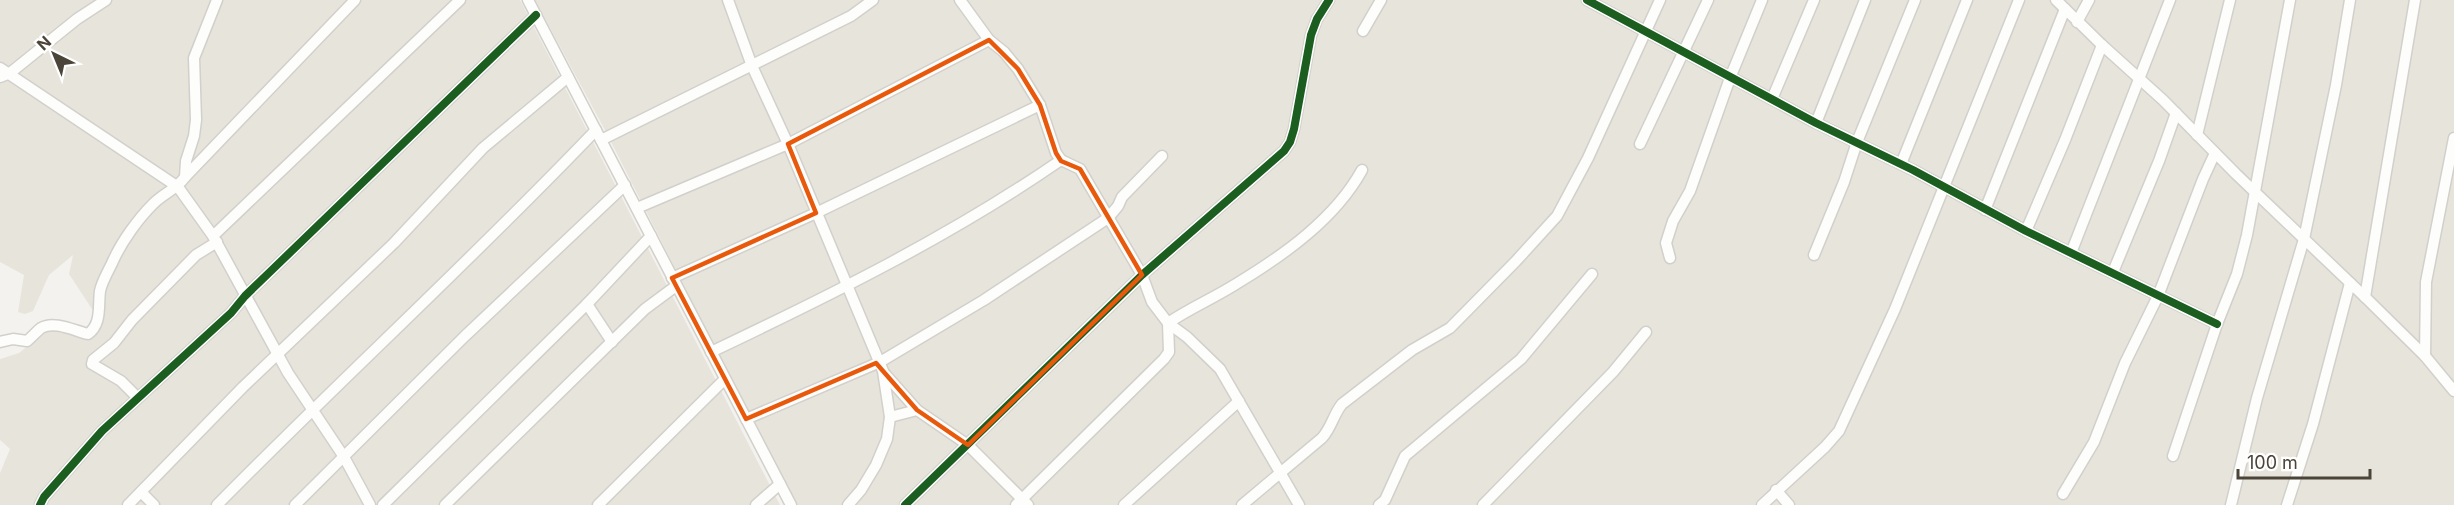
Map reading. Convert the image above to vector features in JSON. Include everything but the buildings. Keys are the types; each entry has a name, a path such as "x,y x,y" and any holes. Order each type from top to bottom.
{"street":[{"path":"106,0 76,19 3,73 178,187 215,239 293,381 344,457 370,505"},
{"path":"185,177 186,161 194,136 196,120 194,58 217,0"},
{"path":"0,342 13,339 27,341 41,328 47,326 72,328 91,333 98,319 101,286 118,250 153,204 164,194 178,187 185,177 356,0"},
{"path":"138,398 121,381 96,368 92,364 93,360 114,343 132,320 356,97 460,0"},
{"path":"528,0 790,505"},
{"path":"217,505 312,409 599,135 752,66 851,16 873,0"},
{"path":"960,0 989,40 1004,52 1018,69 1040,105 1060,160 1080,169 1142,275 1152,302 1168,323 1187,337 1220,369 1299,505"},
{"path":"905,505 1142,275 1274,160 1290,142 1311,35 1317,19 1329,0"},
{"path":"1363,32 1381,0"},
{"path":"1242,505 1322,438 1332,424 1334,414 1342,404 1412,350 1450,328 1557,216 1588,158 1660,0"},
{"path":"1640,144 1708,0"},
{"path":"1670,258 1666,243 1673,221 1690,191 1730,78 1762,0"},
{"path":"1772,99 1814,0"},
{"path":"1816,123 1865,0"},
{"path":"1814,255 1915,0"},
{"path":"1900,164 1967,0"},
{"path":"1762,505 1825,447 1839,431 1895,309 2019,0"},
{"path":"2056,0 2350,282 2425,356 2454,391"},
{"path":"2077,22 2089,0"},
{"path":"2071,253 2170,0"},
{"path":"2197,135 2230,0"},
{"path":"2173,456 2217,324 2240,264 2290,0"},
{"path":"2231,505 2257,398 2304,239 2336,85 2350,0"},
{"path":"2365,297 2415,0"},
{"path":"730,2 752,66 788,144 882,366 890,417 887,439 876,465 861,490 848,505"},
{"path":"1593,2 1816,123 1900,164 2026,231 2217,324"},
{"path":"1985,210 2066,9"},
{"path":"39,505 102,431 231,313 245,296 536,15"},
{"path":"637,208 788,144 989,40"},
{"path":"2026,231 2102,45"},
{"path":"128,505 222,408 394,243 483,148 568,77"},
{"path":"452,503 674,282 1040,105"},
{"path":"2113,272 2176,113"},
{"path":"2425,356 2426,282 2454,138"},
{"path":"2063,494 2094,442 2125,363 2158,296 2203,179 2216,153"},
{"path":"746,419 882,366 1108,218 1119,206 1122,197 1162,156"},
{"path":"711,352 848,286 994,205 1060,160"},
{"path":"1168,323 1189,309 1235,285 1285,252 1322,221 1351,189 1362,170"},
{"path":"295,505 465,336 625,185"},
{"path":"382,505 587,304 651,236"},
{"path":"1379,505 1385,500 1405,456 1521,359 1592,274"},
{"path":"2287,505 2313,424 2350,282"},
{"path":"587,304 612,342"},
{"path":"882,366 917,410 968,445 1022,503 1169,352 1168,323"},
{"path":"1483,505 1613,372 1646,332"},
{"path":"603,503 725,379"},
{"path":"1124,505 1239,401"},
{"path":"890,417 917,410"},
{"path":"756,505 780,484"},
{"path":"1776,490 1789,505"},
{"path":"141,492 154,505"}],"highlighted area":[{"path":"989,40 1018,69 1040,105 1056,153 1061,161 1080,169 1142,275 968,445 917,410 876,363 746,419 672,278 816,213 788,144"}],"shaded area":[{"path":"0,0 520,0 780,505 0,505 0,473 10,449 0,440 0,359 19,353 49,329 87,331 94,312 69,274 73,255 49,275 33,311 25,314 18,312 24,275 0,262"},
{"path":"535,0 2454,0 2454,505 795,505 606,132"}],"cycle path":[{"path":"905,505 1142,275 1284,151 1294,129 1311,35 1317,19 1329,0"},
{"path":"1587,0 1816,123 1913,170 2026,231 2217,324"},
{"path":"40,505 44,497 102,431 231,313 245,296 536,15"}]}
